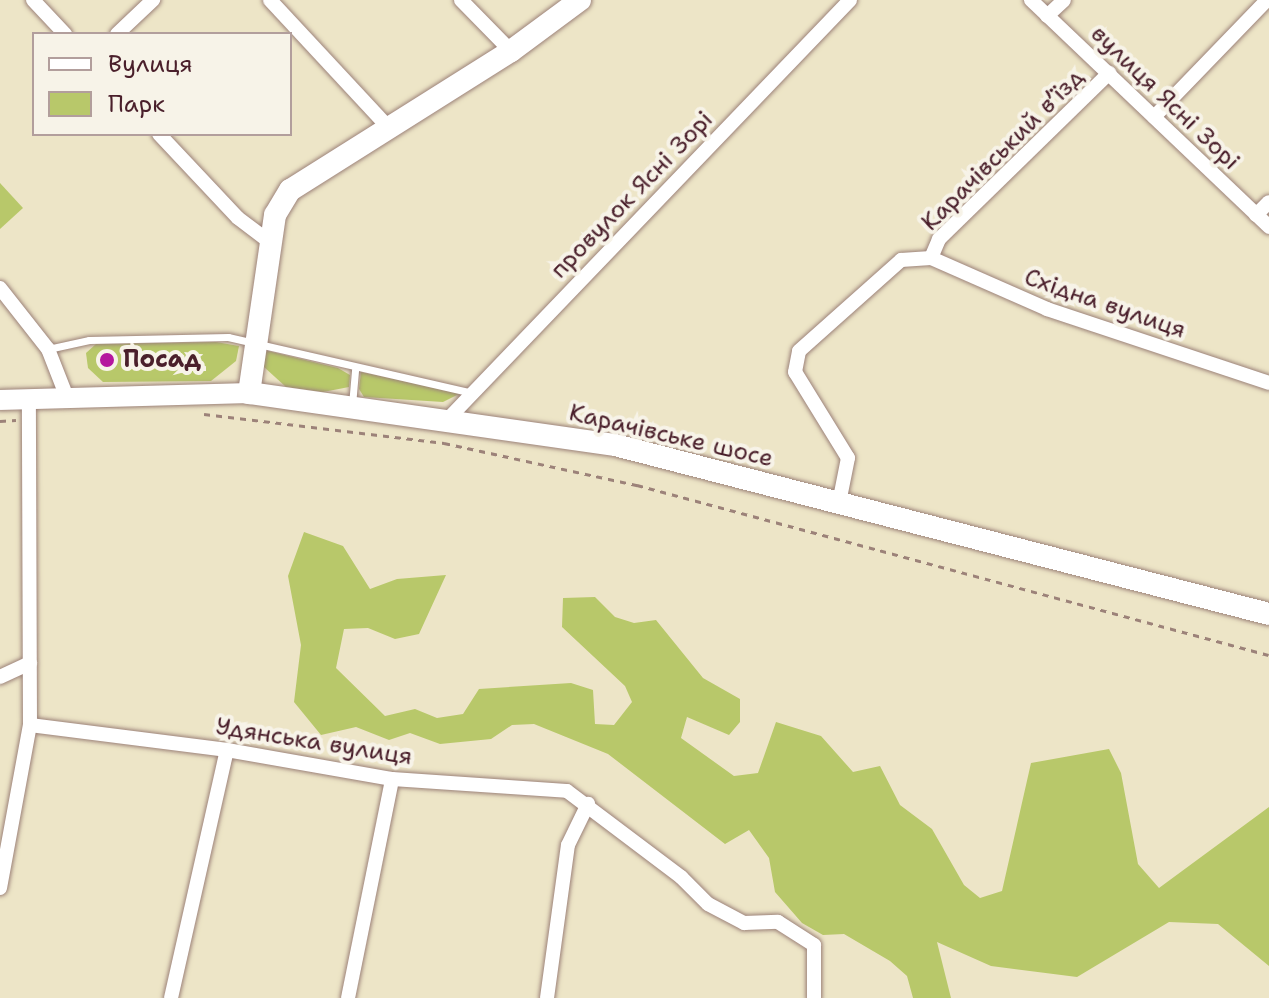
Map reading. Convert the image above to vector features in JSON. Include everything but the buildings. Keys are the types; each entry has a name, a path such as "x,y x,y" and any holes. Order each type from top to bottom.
{"main road":[{"path":"249,393 275,215 290,190 387,126 511,51 580,0"},
{"name":"Карачівське шосе","path":"0,400 66,395 249,393 615,445 1269,614"}],"street":[{"path":"33,0 63,32"},
{"path":"119,32 153,0"},
{"path":"270,0 387,126"},
{"path":"461,0 511,51"},
{"name":"провулок Ясні Зорі","path":"447,420 850,0"},
{"name":"вулиця Ясні Зорі","path":"1031,0 1269,227"},
{"path":"1047,16 1064,0"},
{"path":"1154,117 1267,0"},
{"name":"Карачівський в’їзд","path":"839,503 848,458 794,363 823,325 901,260 931,258 939,239 1109,73"},
{"path":"161,136 238,218 270,242"},
{"path":"1256,215 1269,202"},
{"name":"Східна вулиця","path":"931,258 1047,309 1269,383"},
{"path":"0,288 48,349 66,395"},
{"path":"0,888 30,725 29,397"},
{"path":"0,677 30,663"},
{"name":"Удянська вулиця","path":"30,725 227,750 392,779 567,791 588,804 708,904 744,923 778,922 814,945 814,998"},
{"path":"171,998 227,750"},
{"path":"348,998 392,779"},
{"path":"547,998 568,845 588,804"}],"lane":[{"path":"48,349 89,340 228,337 473,393"},
{"path":"352,407 355,367"}],"path":[{"path":"192,413 237,414 444,443 637,485 1269,655"}],"green space":[{"path":"0,183 23,208 0,229"},
{"path":"216,342 239,346 236,361 211,381 103,382 88,368 86,353 96,344"},
{"path":"264,350 338,368 350,375 349,387 323,392 286,387 264,367"},
{"path":"361,372 461,393 443,402 364,397 359,389"},
{"path":"304,532 343,546 370,589 397,579 446,575 419,634 395,639 368,628 344,629 336,668 385,716 415,709 437,718 463,714 479,689 571,683 593,690 595,724 614,725 632,702 625,686 562,627 563,598 595,597 615,617 634,623 656,620 703,678 740,699 740,722 729,735 687,717 681,738 734,776 758,773 776,722 821,736 853,772 880,766 900,805 932,829 964,885 980,898 1002,891 1031,763 1109,749 1121,773 1138,864 1159,888 1269,807 1269,966 1218,924 1169,922 1077,977 991,966 937,942 951,998 913,998 907,976 890,961 844,934 823,935 802,923 775,892 769,858 749,830 725,844 608,754 534,724 512,725 491,739 440,744 410,733 389,740 356,727 321,735 294,702 301,645 288,576"}],"place":[{"name":"Посад","path":"107,360"}]}
